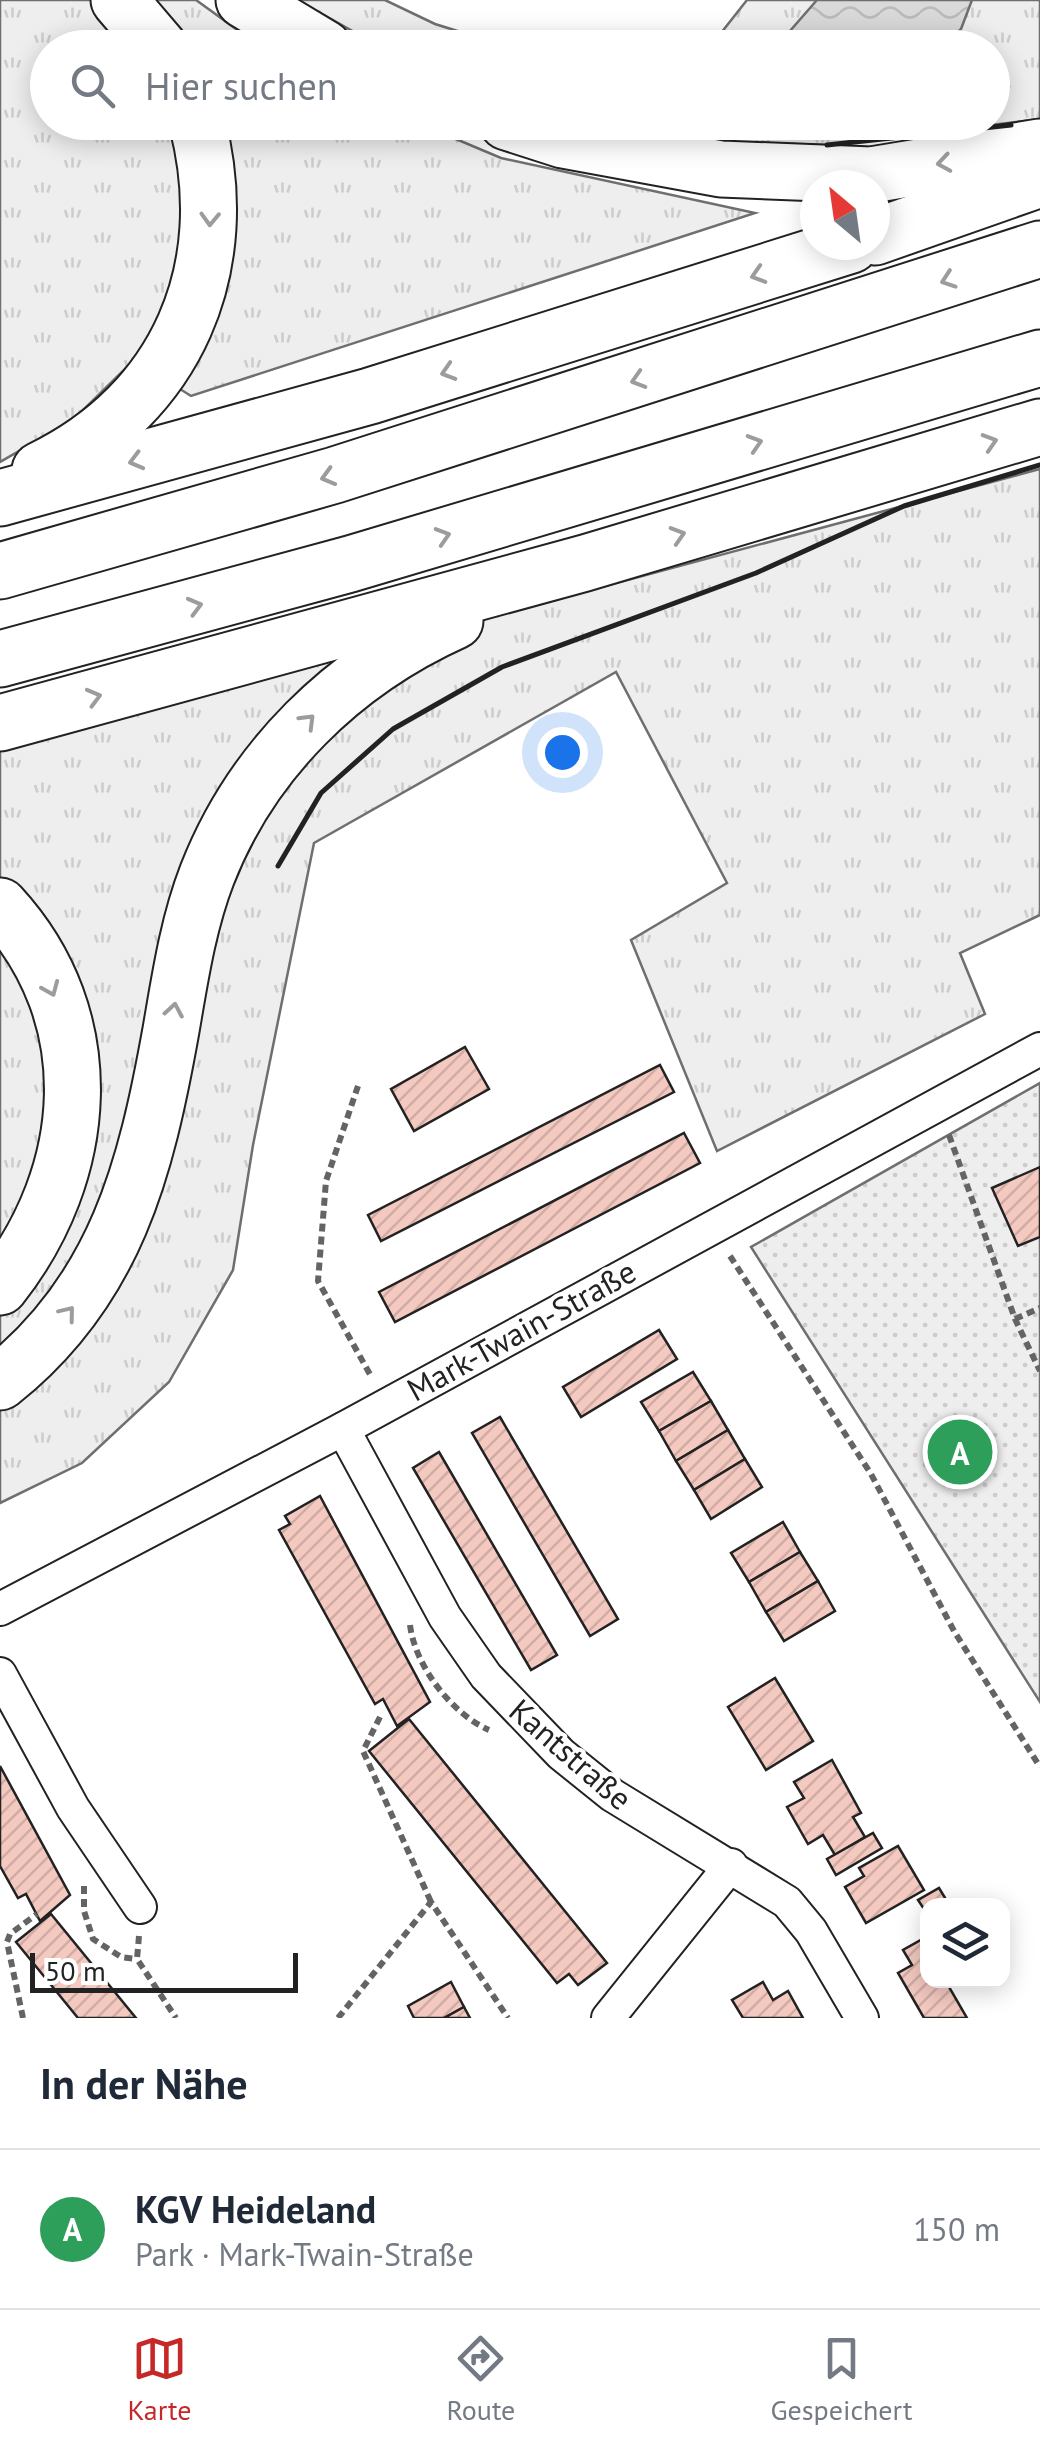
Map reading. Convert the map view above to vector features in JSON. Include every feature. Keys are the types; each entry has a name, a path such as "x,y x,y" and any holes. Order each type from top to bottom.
{"highway":[{"path":"119,0 145,30"},
{"path":"244,0 294,30"},
{"path":"0,487 65,456 110,425 137,399 179,339 199,287 210,233 202,140"},
{"path":"563,140 721,169 872,174 1040,147"},
{"path":"890,232 1040,179"},
{"path":"0,571 354,469 1040,249"},
{"path":"0,498 370,396 803,260"},
{"path":"0,658 350,564 1040,358"},
{"path":"0,722 584,562 1040,427"},
{"path":"0,1382 49,1336 78,1299 126,1217 155,1119 194,916 224,836 269,764 330,699 403,647 584,562"},
{"path":"0,906 37,957 56,998 68,1040 73,1085 72,1130 63,1173 33,1241 0,1287"}],"street":[{"name":"Mark-Twain-Straße","path":"0,1608 343,1429 1040,1049"},
{"name":"Kantstraße","path":"343,1429 445,1617 486,1676 562,1754 612,1795 731,1864 799,1915 862,2018"},
{"path":"0,1674 74,1808 140,1907"},
{"path":"608,2018 731,1864"}],"path":[{"path":"358,1086 326,1181 318,1281 387,1405"},
{"path":"933,1104 958,1152 1015,1320 1040,1371"},
{"path":"711,1225 871,1474 954,1630 1040,1767"},
{"path":"1015,1320 1040,1308"},
{"path":"380,1717 362,1750 431,1902 508,2018"},
{"path":"338,2018 431,1902"},
{"path":"140,1907 137,1959 176,2018"},
{"path":"23,2018 7,1942 10,1934 37,1914"}],"green space":[{"path":"0,0 196,0 237,30 30,30 30,140 458,140 501,158 755,213 191,396 134,360 73,420 0,462"},
{"path":"297,0 385,0 454,30 351,30"},
{"path":"747,0 1040,0 1040,119 1010,123 1010,30 723,30"},
{"path":"665,140 868,140 827,145"},
{"path":"1040,469 1040,915 960,953 985,1014 717,1151 631,940 727,883 616,672 314,843 253,1145 233,1270 169,1382 82,1463 0,1503 0,749"},
{"path":"1040,1083 1040,1702 751,1247"}],"water":[{"path":"817,0 972,0 960,30 791,30"}],"building":[{"path":"465,1047 489,1089 414,1131 391,1089"},
{"path":"660,1065 674,1092 381,1241 368,1215"},
{"path":"684,1133 700,1163 395,1322 379,1292"},
{"path":"1040,1167 1040,1237 1018,1246 992,1188"},
{"path":"659,1330 677,1359 581,1417 563,1387"},
{"path":"693,1372 711,1401 659,1431 641,1402"},
{"path":"711,1401 728,1430 676,1461 659,1431"},
{"path":"500,1417 618,1619 590,1636 472,1433"},
{"path":"728,1430 745,1459 694,1490 676,1461"},
{"path":"439,1452 557,1655 531,1670 413,1468"},
{"path":"745,1459 762,1487 711,1519 694,1490"},
{"path":"320,1496 430,1702 397,1726 383,1699 375,1704 279,1530 290,1524 285,1516"},
{"path":"783,1522 800,1552 749,1582 731,1553"},
{"path":"800,1552 818,1581 766,1612 749,1582"},
{"path":"818,1581 835,1611 784,1641 766,1612"},
{"path":"775,1678 813,1741 766,1770 728,1707"},
{"path":"409,1719 607,1963 578,1985 569,1974 557,1983 369,1751"},
{"path":"832,1760 861,1813 853,1817 865,1837 835,1855 823,1835 808,1844 787,1807 804,1798 794,1782"},
{"path":"0,1766 70,1895 40,1921 26,1894 18,1898 0,1866"},
{"path":"873,1833 882,1848 836,1875 827,1859"},
{"path":"898,1846 924,1890 866,1923 845,1887 864,1876 859,1868"},
{"path":"939,1888 945,1898 922,1898"},
{"path":"51,1914 136,2018 78,2018 16,1942"},
{"path":"920,1940 920,1988 950,1988 967,2018 924,2018 898,1973 912,1965 903,1950"},
{"path":"451,1982 464,2007 444,2018 414,2018 408,2006"},
{"path":"763,1982 773,2000 788,1991 803,2018 743,2018 732,2000"},
{"path":"464,2007 470,2018 444,2018"}],"wall":[{"path":"827,145 873,140"},
{"path":"278,866 321,793 393,729 502,667 756,573 904,506 1040,465"}],"place":[{"name":"KGV Heideland","path":"960,1452"}]}
